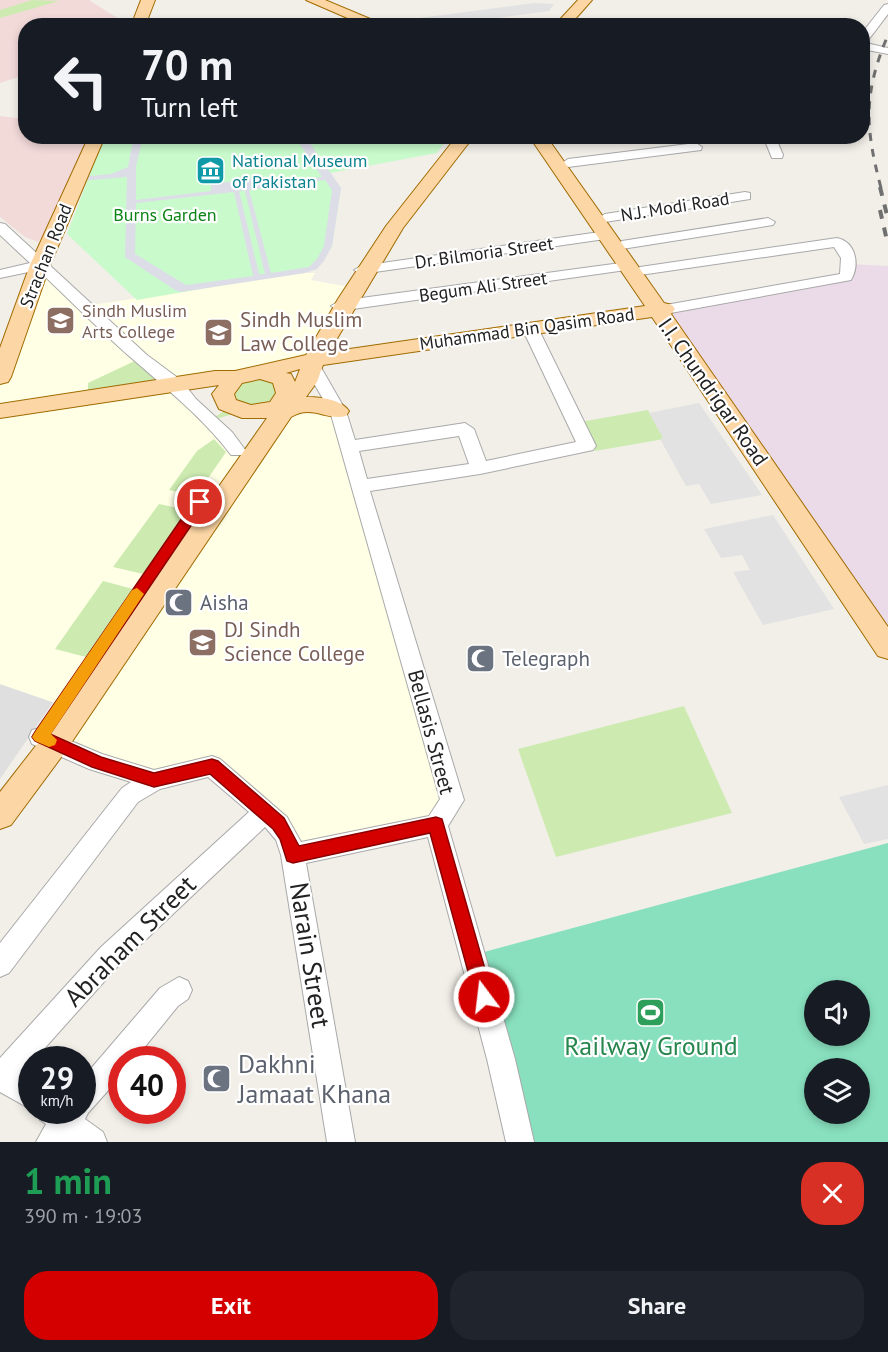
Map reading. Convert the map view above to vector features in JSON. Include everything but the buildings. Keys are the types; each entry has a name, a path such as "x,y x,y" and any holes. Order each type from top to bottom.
{"main road":[{"path":"141,18 148,0"},
{"path":"302,0 347,18"},
{"path":"313,0 359,18"},
{"path":"552,18 568,0"},
{"path":"568,18 585,0"},
{"name":"Strachan Road","path":"0,377 40,265 93,144"},
{"path":"365,270 391,224 449,144"},
{"path":"0,790 48,740 282,405 306,382 312,362 341,306 395,226 460,144"},
{"name":"I.I. Chundrigar Road","path":"543,144 611,232"},
{"name":"I.I. Chundrigar Road","path":"554,144 634,269 888,648"},
{"name":"I.I. Chundrigar Road","path":"661,309 888,628"},
{"name":"Muhammad Bin Qasim Road","path":"235,378 312,362 661,309"},
{"path":"261,372 283,380 282,405"},
{"path":"0,411 235,378"},
{"path":"235,378 223,394 227,404 248,413 282,405 303,404 325,405 338,411"},
{"path":"0,815 237,451 266,415 282,405"}],"street":[{"path":"870,31 888,7"},
{"path":"870,48 888,51"},
{"path":"772,144 777,155"},
{"path":"568,164 696,147"},
{"name":"N.J. Modi Road","path":"611,232 745,196"},
{"path":"611,232 768,222"},
{"path":"0,227 141,358 176,385 190,403 226,436 237,451"},
{"name":"Dr. Bilmoria Street","path":"365,270 611,232"},
{"name":"Begum Ali Street","path":"341,306 837,242"},
{"name":"Muhammad Bin Qasim Road","path":"661,309 846,277 850,264 845,248 837,242"},
{"path":"0,274 40,265"},
{"path":"360,486 480,468 587,446 530,328"},
{"name":"Bellasis Street","path":"312,362 338,411 452,800 436,825 501,1059 520,1142"},
{"path":"348,447 465,429 480,468"},
{"path":"48,740 97,762 154,780"},
{"name":"Narain Street","path":"154,780 212,766 283,829 293,855 341,1142"},
{"path":"0,964 130,795 154,780"},
{"name":"Abraham Street","path":"1,1076 110,956 264,813"},
{"path":"293,855 436,825"},
{"path":"96,1081 168,997 179,990"},
{"path":"1,1076 18,1087"},
{"path":"73,1124 93,1142"}],"shaded area":[{"path":"0,0 89,0 117,18 18,18 18,77 0,83"},
{"path":"535,3 554,4 549,11 498,18 419,18"},
{"path":"0,116 18,118 18,144 89,144 54,225 38,242 25,237 0,217"},
{"path":"132,144 141,144 136,166 136,200 211,191 211,184 266,177 268,184 322,177 300,144 311,144 341,188 332,246 317,269 305,273 181,292 125,257 127,177 77,181 79,177 111,174 128,167","holes":["325,180 332,190 324,246 317,259 309,267 271,273 249,190","239,191 245,191 265,274 259,274","234,192 253,276 186,285 135,254 136,203"]},
{"path":"851,264 888,266 888,629 665,308 846,277"},
{"name":"DJ Sindh Science College","path":"40,265 85,306 305,273 315,273 311,280 350,287 309,361 173,385 250,456 283,412 332,407 452,800 431,826 293,855 212,766 154,780 40,737 61,705 0,684 0,377"},
{"path":"699,403 762,495 711,504 699,484 686,486 660,439 663,438 649,413"},
{"path":"773,515 834,609 763,625 733,572 750,570 742,555 721,558 704,529"},
{"path":"0,684 53,702 0,779"},
{"path":"888,785 888,839 864,844 839,797"}],"green space":[{"path":"32,0 59,1 0,18 0,10"},
{"name":"Burns Garden","path":"101,144 444,144 437,153 330,173 341,188 332,246 317,269 137,300 67,234"},
{"path":"141,358 172,386 88,397 88,383"},
{"path":"269,373 284,399 209,421 230,407 224,388"},
{"path":"648,410 664,439 595,451 580,422"},
{"path":"214,439 226,452 196,496 169,490 197,451"},
{"path":"159,504 187,510 143,574 113,567"},
{"path":"103,581 133,589 86,657 55,649"},
{"path":"684,706 732,813 556,857 518,749"},
{"name":"Railway Ground","path":"888,843 888,1142 520,1142 473,955"}],"railway":[{"path":"870,102 874,75 888,35"},
{"path":"870,128 881,188"},
{"path":"880,187 888,219"},
{"path":"880,210 888,245"}],"slow traffic":[{"path":"49,740 40,737 137,594"}],"place":[{"name":"National Museum of Pakistan","path":"211,171"},
{"name":"Sindh Muslim Arts College","path":"61,321"},
{"name":"Sindh Muslim Law College","path":"219,332"},
{"name":"Aisha","path":"179,603"},
{"name":"DJ Sindh Science College","path":"203,642"},
{"name":"Telegraph","path":"481,659"},
{"name":"Railway Ground","path":"651,1012"},
{"name":"Dakhni Jamaat Khana","path":"217,1079"}],"route":[{"path":"200,502 40,737 97,762 154,780 212,766 279,824 287,835 293,855 436,825 484,997"}]}
